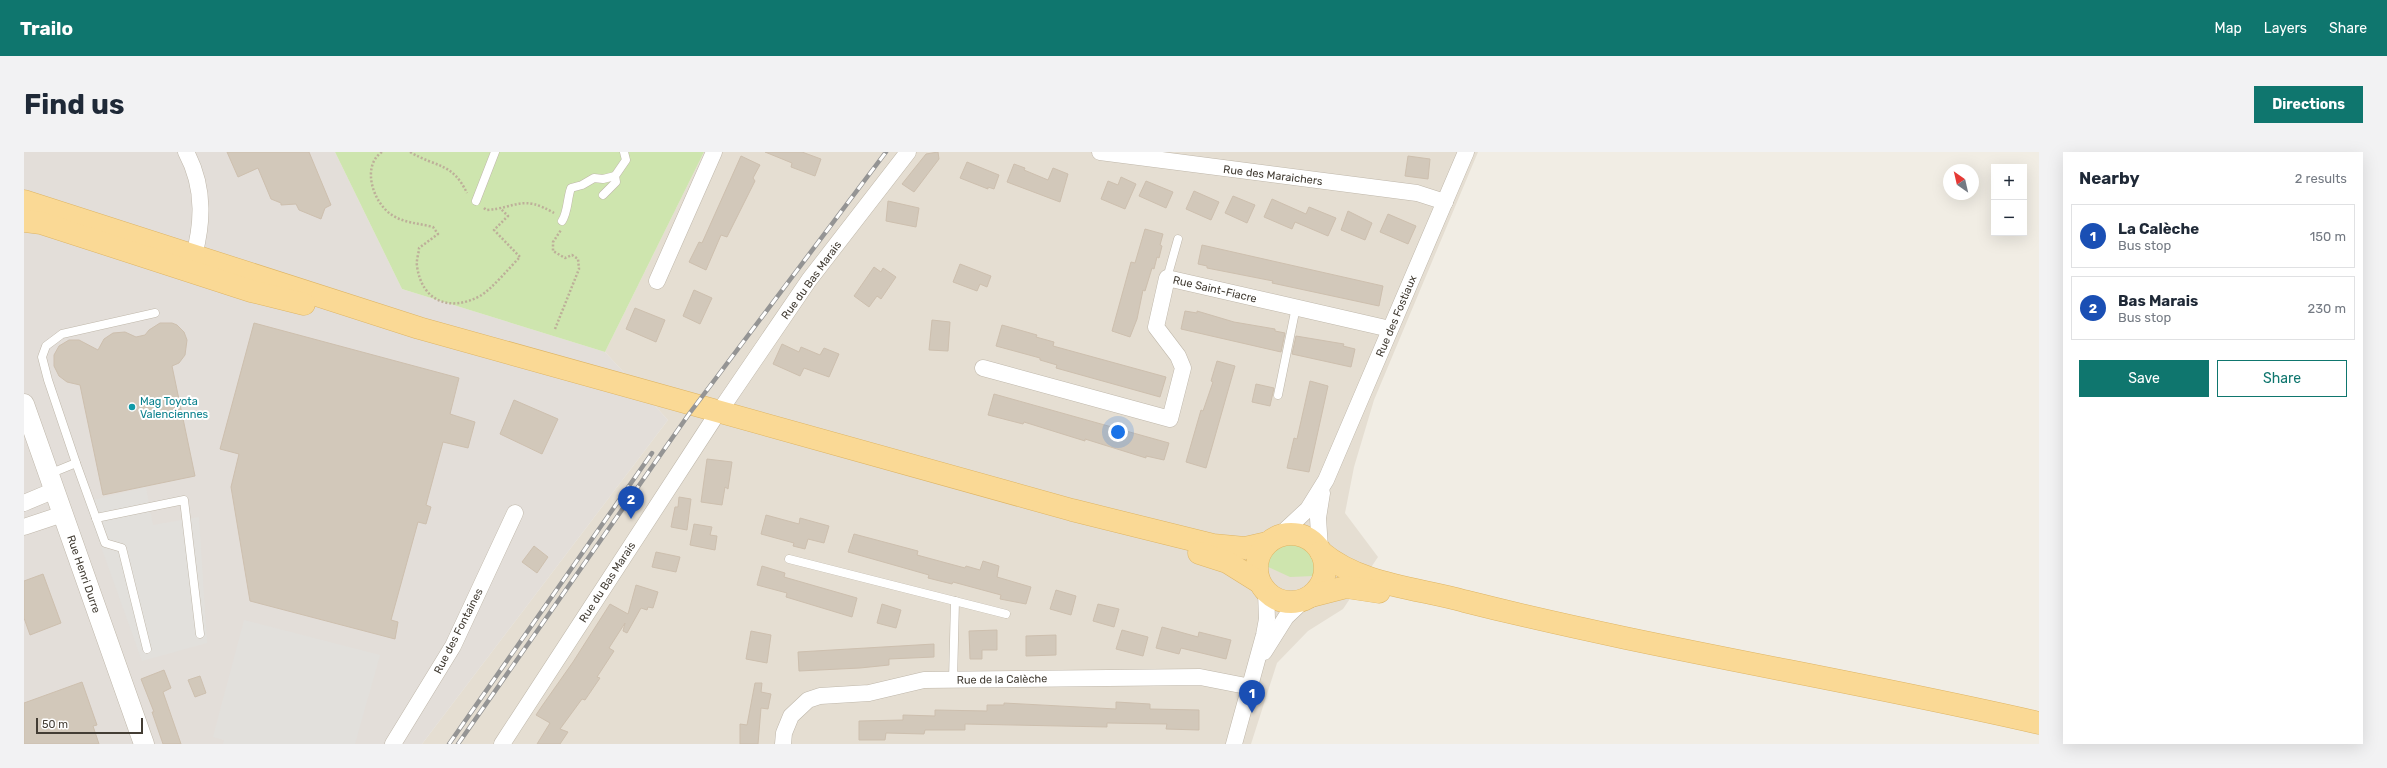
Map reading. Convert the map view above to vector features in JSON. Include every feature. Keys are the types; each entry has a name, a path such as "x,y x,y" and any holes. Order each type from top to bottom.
{"main road":[{"path":"24,201 192,263"},
{"path":"24,221 41,223 192,263 419,328 1061,517 1192,551 1227,562 1284,602 1308,598 1340,587 1358,588 1525,616"},
{"path":"716,416 1173,536 1228,547 1251,547 1290,534 1300,535 1310,539 1320,551 1339,565 1368,578 1525,616 2039,723"},
{"path":"1262,587 1257,561 1273,539"},
{"path":"1308,598 1321,586 1324,576 1325,562 1320,551"}],"street":[{"path":"186,152 196,177 201,201 201,225 192,263"},
{"path":"657,281 714,152"},
{"name":"Rue du Bas Marais","path":"502,744 716,416 809,280 908,152"},
{"name":"Rue des Maraichers","path":"1100,152 1417,193 1445,202"},
{"name":"Rue des Fostiaux","path":"1320,551 1319,506 1326,480 1466,152"},
{"name":"Rue Saint-Fiacre","path":"983,368 1170,418 1183,368 1178,356 1156,328 1167,278 1390,329"},
{"name":"Rue Henri Durre","path":"24,404 144,744"},
{"name":"Rue des Fostiaux","path":"1273,539 1308,509 1326,480"},
{"path":"24,503 52,482"},
{"name":"Rue des Fontaines","path":"392,744 453,646 514,513"},
{"path":"24,527 63,514"},
{"path":"1234,744 1253,679 1267,619 1262,587"},
{"path":"1253,679 1262,655 1286,617 1308,598"},
{"name":"Rue de la Calèche","path":"783,744 784,733 790,716 808,700 820,696 873,692 917,681 1200,677 1253,679"}],"lane":[{"path":"476,201 494,152"},
{"path":"562,221 566,214 566,203 571,188 594,178 603,179 615,176 626,160 624,152"},
{"path":"603,195 616,182 615,176"},
{"path":"1167,278 1178,239"},
{"path":"1278,395 1296,307"},
{"path":"147,650 122,548 105,543 76,463 48,380 42,357 46,346 62,334 155,313"},
{"path":"52,482 76,463"},
{"path":"96,518 184,500 200,634"},
{"path":"789,559 1006,614"},
{"path":"953,680 955,601"}],"path":[{"path":"382,152 376,156 370,173 372,187 380,203 390,214 400,220 433,226 438,234 419,248 417,265 428,292 438,300 454,305 465,303 482,295 520,257 494,230 508,216 501,209"},
{"path":"410,152 448,168 459,178 468,197 476,201 486,210 501,209 513,203 529,202 542,206 557,215 562,221 562,229 554,242 553,251 565,258 572,255 578,259 579,269 555,329"}],"shaded area":[{"path":"24,152 335,152 402,289 605,352 668,420 422,744 24,744"},
{"path":"704,152 1478,152 1374,400 1354,467 1345,513 1378,557 1343,609 1308,631 1277,663 1251,744 422,744 668,420 605,352"},
{"path":"146,487 153,525 199,517 207,643 142,661 85,502"},
{"path":"244,620 380,655 355,744 223,744 224,740 213,737"}],"green space":[{"path":"335,152 704,152 605,352 402,289"},
{"path":"1291,544 1302,547 1310,554 1314,564 1314,576 1290,577 1266,566 1269,557 1274,550"}],"building":[{"path":"227,152 309,152 331,205 325,208 321,219 299,210 296,204 281,205 281,203 271,199 258,168 238,177"},
{"path":"765,152 802,152 821,159 815,176 791,167 792,163"},
{"path":"938,152 939,159 914,192 902,184 926,154"},
{"path":"741,156 760,165 753,178 755,181 727,237 721,235 706,270 689,262 699,242 702,243"},
{"path":"1408,156 1430,159 1428,179 1405,176"},
{"path":"967,162 999,175 994,189 988,187 988,189 960,178"},
{"path":"1014,164 1048,180 1053,168 1068,174 1060,202 1007,182"},
{"path":"1121,177 1136,184 1125,209 1101,199 1108,181 1118,185"},
{"path":"1146,181 1173,192 1166,208 1139,196"},
{"path":"1194,191 1219,202 1211,220 1186,209"},
{"path":"1233,196 1255,205 1247,223 1225,213"},
{"path":"1272,199 1306,214 1309,207 1336,218 1328,236 1295,222 1292,229 1264,217"},
{"path":"888,201 919,208 916,227 886,221"},
{"path":"1348,211 1372,223 1365,240 1341,230"},
{"path":"1388,214 1416,226 1408,244 1380,232"},
{"path":"1145,229 1163,234 1160,245 1162,246 1154,269 1152,268 1145,291 1143,290 1137,319 1130,337 1112,331 1131,262 1135,263"},
{"path":"1202,245 1383,286 1379,306 1272,283 1273,281 1207,268 1207,266 1198,264"},
{"path":"960,264 991,276 987,287 980,284 977,291 953,282"},
{"path":"874,267 881,272 883,268 896,277 881,299 877,296 869,307 854,296"},
{"path":"694,290 712,298 700,324 683,316"},
{"path":"635,308 665,320 656,342 626,329"},
{"path":"1185,311 1197,313 1197,311 1234,322 1275,329 1275,331 1285,333 1281,352 1181,329"},
{"path":"932,320 950,322 948,351 929,350"},
{"name":"Mag Toyota Valenciennes","path":"160,323 172,323 177,325 184,332 187,340 185,355 179,363 172,366 195,476 103,495 80,385 67,382 59,376 54,366 54,355 59,346 69,340 79,340 98,350 104,339 113,333 125,332 136,337 145,335 149,330"},
{"path":"254,323 459,378 450,414 475,422 468,448 443,442 426,505 431,507 426,524 418,522 391,620 398,622 395,639 250,601 231,487 239,454 220,449"},
{"path":"1002,325 1037,335 1036,337 1054,342 1053,346 1166,377 1160,397 1056,368 1057,365 1040,360 1040,358 996,346"},
{"path":"1296,336 1344,344 1343,346 1355,349 1351,367 1292,354"},
{"path":"782,344 799,352 801,347 820,355 824,348 839,354 829,377 804,368 800,376 773,364"},
{"path":"1217,361 1235,366 1206,468 1186,462 1201,410 1203,411 1213,382 1211,381"},
{"path":"1310,381 1328,386 1309,472 1287,468 1294,438 1297,439"},
{"path":"1256,384 1274,388 1270,406 1252,402"},
{"path":"994,394 1169,443 1164,460 1146,456 1146,458 1024,422 1023,424 988,415"},
{"path":"514,400 558,419 542,454 500,434"},
{"path":"707,459 732,462 728,489 725,487 722,505 701,502"},
{"path":"679,497 691,499 687,530 671,527 675,507 678,507"},
{"path":"766,515 799,524 800,518 829,526 824,543 808,539 805,549 793,546 794,543 761,534"},
{"path":"694,524 712,527 710,535 717,536 715,550 690,545"},
{"path":"854,534 918,551 917,555 965,568 966,566 980,570 983,561 999,566 997,577 1031,587 1026,604 1000,599 1001,595 953,582 952,584 928,578 929,575 848,552"},
{"path":"534,546 548,557 537,573 522,562"},
{"path":"656,552 680,557 676,572 652,567"},
{"path":"762,566 785,573 784,577 857,598 852,617 786,597 787,593 757,585"},
{"path":"43,574 61,623 30,635 24,618 24,581"},
{"path":"636,585 658,592 653,608 648,607 647,610 641,608 627,633 623,631 625,623 609,648 614,651 597,677 600,678 585,700 582,699 560,729 568,732 560,744 537,744 550,723 536,715 573,662 610,604 628,614"},
{"path":"1056,590 1076,596 1071,615 1050,609"},
{"path":"882,604 901,610 896,628 877,623"},
{"path":"1098,604 1119,609 1114,627 1093,621"},
{"path":"1162,627 1198,637 1199,632 1231,640 1226,659 1181,648 1179,654 1156,648"},
{"path":"997,630 997,650 982,650 982,659 970,659 969,631"},
{"path":"1122,630 1148,637 1143,656 1116,649"},
{"path":"751,631 771,635 767,663 746,659"},
{"path":"1056,635 1056,655 1026,656 1026,636"},
{"path":"934,644 934,657 889,659 889,665 799,671 798,652"},
{"path":"164,670 171,688 163,692 181,744 163,744 152,712 154,712 141,679"},
{"path":"200,676 206,693 195,697 188,680"},
{"path":"82,682 97,725 93,726 99,744 24,744 24,703"},
{"path":"755,683 762,683 761,692 771,694 768,709 761,708 758,744 740,744 740,724 747,725"},
{"path":"1116,702 1150,704 1150,709 1199,710 1199,730 1166,729 1167,724 1107,723 1107,727 965,724 965,730 925,730 924,734 886,733 885,740 859,740 859,721 903,720 903,715 935,716 935,710 987,711 987,705 1004,705 1004,703 1116,709"}],"railway":[{"path":"458,744 689,414 886,152"},
{"path":"449,744 652,453"}],"place":[{"name":"Mag Toyota Valenciennes","path":"132,407"},
{"name":"Bas Marais","path":"631,519"},
{"name":"La Calèche","path":"1252,713"}]}
